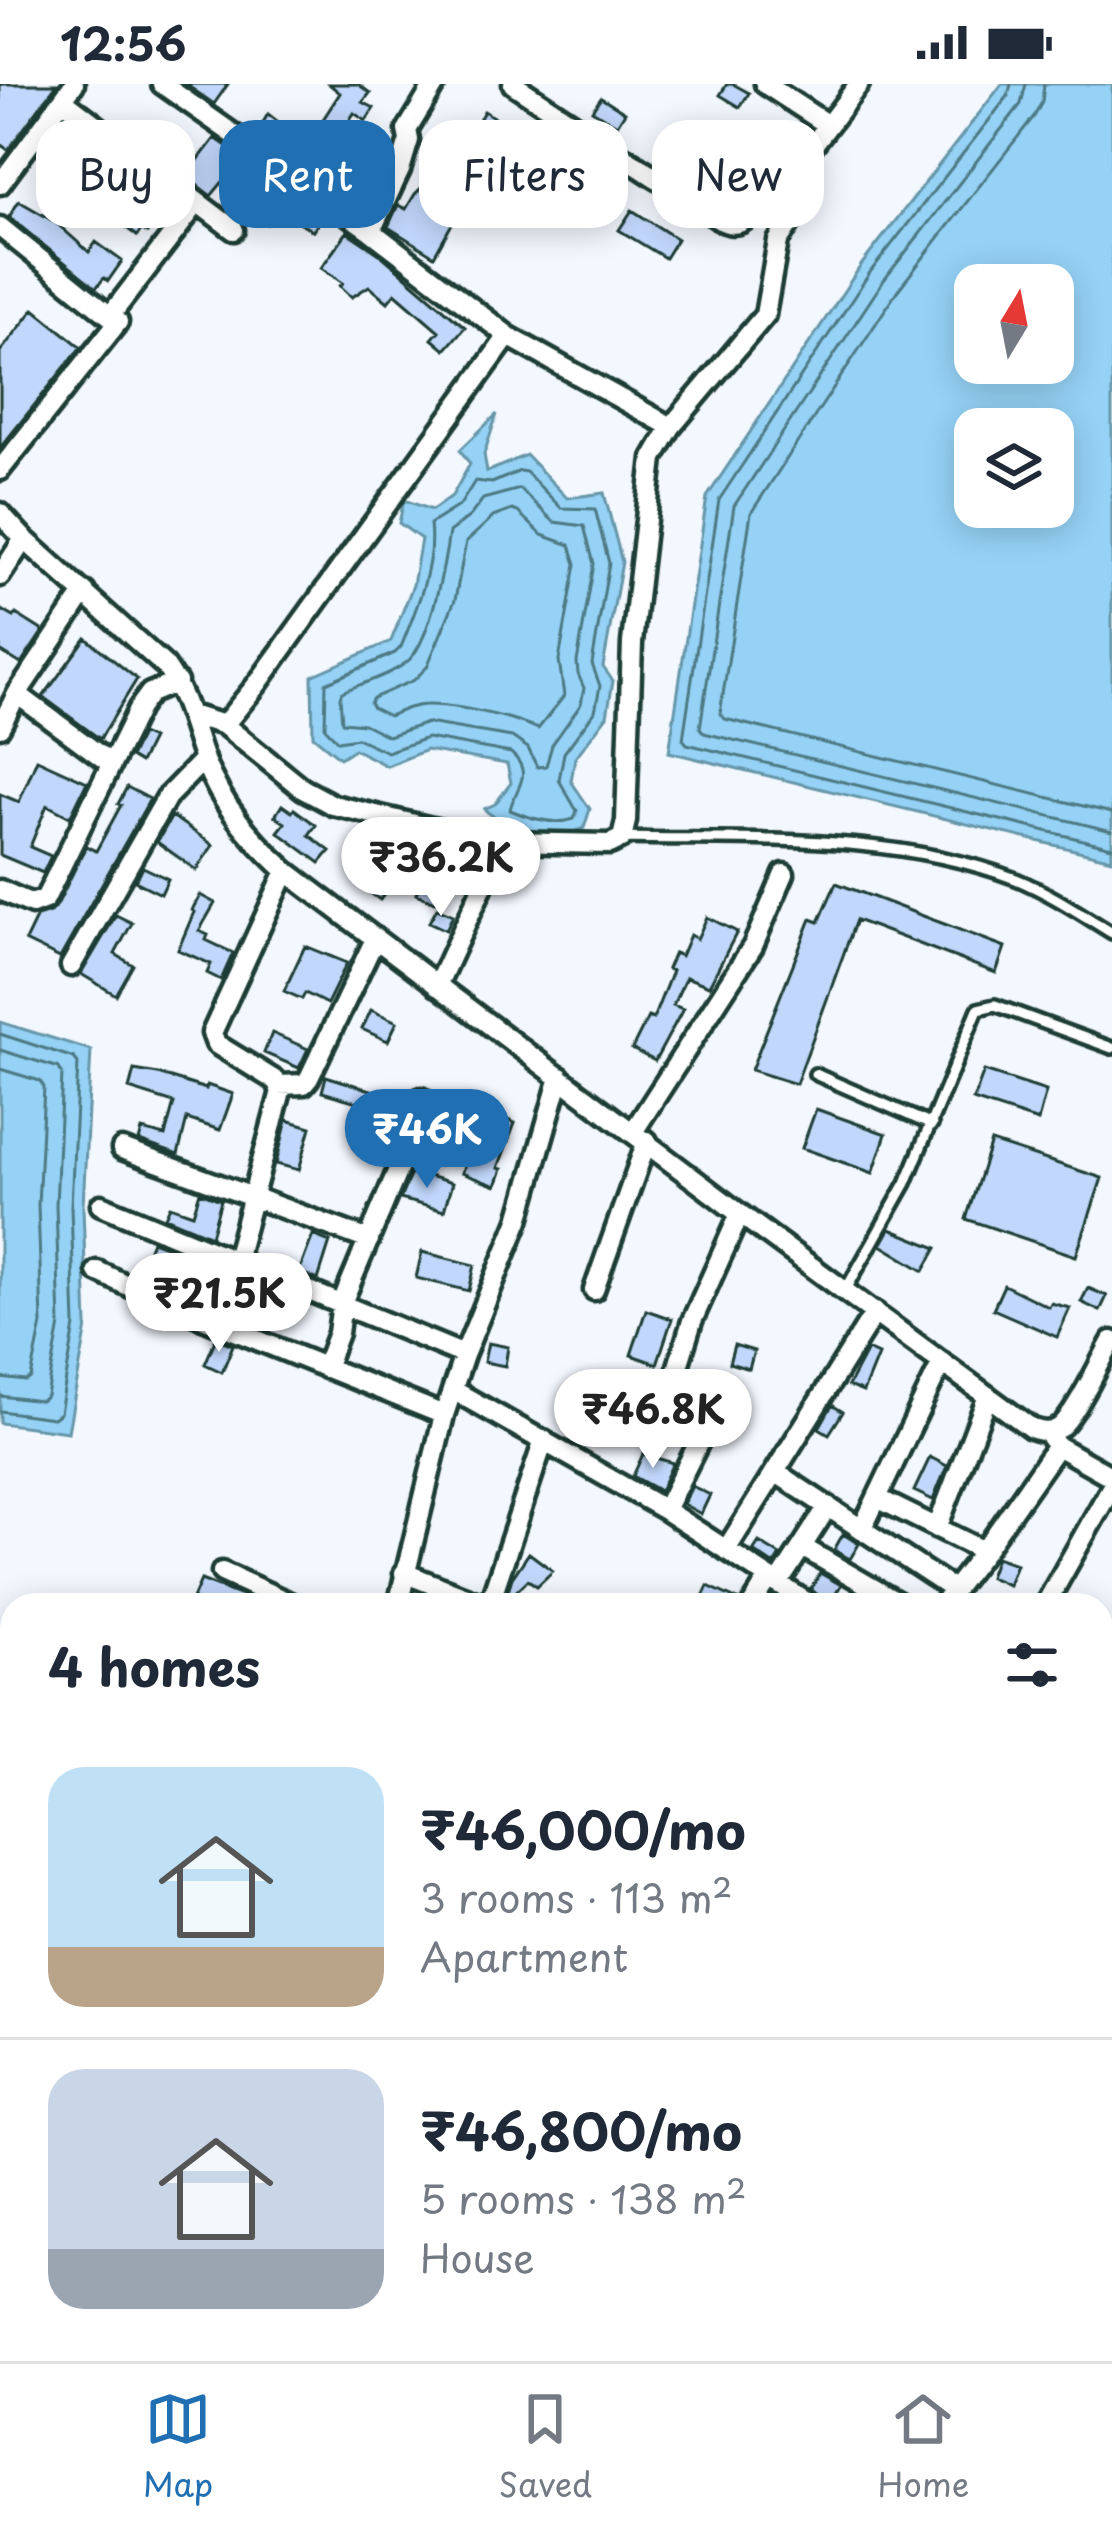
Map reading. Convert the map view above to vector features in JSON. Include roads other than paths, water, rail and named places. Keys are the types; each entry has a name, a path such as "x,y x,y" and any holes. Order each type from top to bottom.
{"street":[{"path":"162,84 371,231 508,337 671,427"},
{"path":"371,231 404,160 407,130 435,84"},
{"path":"513,84 652,174"},
{"path":"766,84 828,125"},
{"path":"824,130 859,84"},
{"path":"0,184 69,92 234,230"},
{"path":"110,316 197,203"},
{"path":"0,227 118,322 0,470"},
{"path":"191,715 224,725 303,789 333,805 503,842 610,844 622,838 632,643 653,458 671,427 765,315 778,241 786,228"},
{"path":"224,725 508,337"},
{"path":"0,513 165,666 177,682 222,799 238,823 286,872 740,1214 1031,1428 1112,1481 1051,1593"},
{"path":"0,576 24,538"},
{"path":"0,728 17,694 85,592"},
{"path":"0,890 32,904 45,899 139,709 151,693 177,682"},
{"path":"17,694 110,764"},
{"path":"71,966 167,797 204,759"},
{"path":"437,986 503,842"},
{"path":"286,872 212,1034 216,1044 279,1084 304,1084 375,939"},
{"path":"594,1290 640,1136 753,946 784,874"},
{"path":"400,1593 444,1415 519,1220 560,1076"},
{"path":"217,1322 238,1262 280,1101 279,1084"},
{"path":"325,1368 338,1333 342,1303 415,1129 421,1098"},
{"path":"122,1148 369,1240"},
{"path":"101,1205 464,1355"},
{"path":"676,1372 692,1321 740,1214"},
{"path":"97,1270 158,1300 444,1415"},
{"path":"726,1550 875,1312"},
{"path":"951,1593 984,1551 1112,1341"},
{"path":"862,1529 942,1362"},
{"path":"453,1390 664,1510 792,1593"},
{"path":"937,1528 988,1396"},
{"path":"664,1510 701,1438"},
{"path":"492,1593 544,1440"},
{"path":"775,1472 862,1529 943,1593"},
{"path":"878,1498 984,1551"},
{"path":"763,1593 828,1506"},
{"path":"802,1546 882,1593"},
{"path":"222,1572 263,1593"},
{"path":"404,1573 456,1593"}],"lane":[{"path":"622,838 842,844 913,852 1020,881 1112,933"},
{"path":"845,1291 907,1183 978,1009 995,1005 1112,1048"},
{"path":"815,1074 932,1125"}],"water":[{"path":"1002,84 1112,84 1112,859 669,752 707,497 862,264"},
{"path":"497,414 484,454 487,472 526,455 567,498 604,493 622,562 603,667 613,681 607,716 575,758 571,781 590,809 584,828 566,834 521,828 484,809 495,804 511,783 507,764 426,750 387,766 354,749 340,758 313,736 312,676 391,641 413,585 421,539 399,523 404,500 432,510 452,496 470,464 460,450"},
{"path":"0,1022 91,1050 83,1206 87,1327 68,1432 0,1423"}]}
